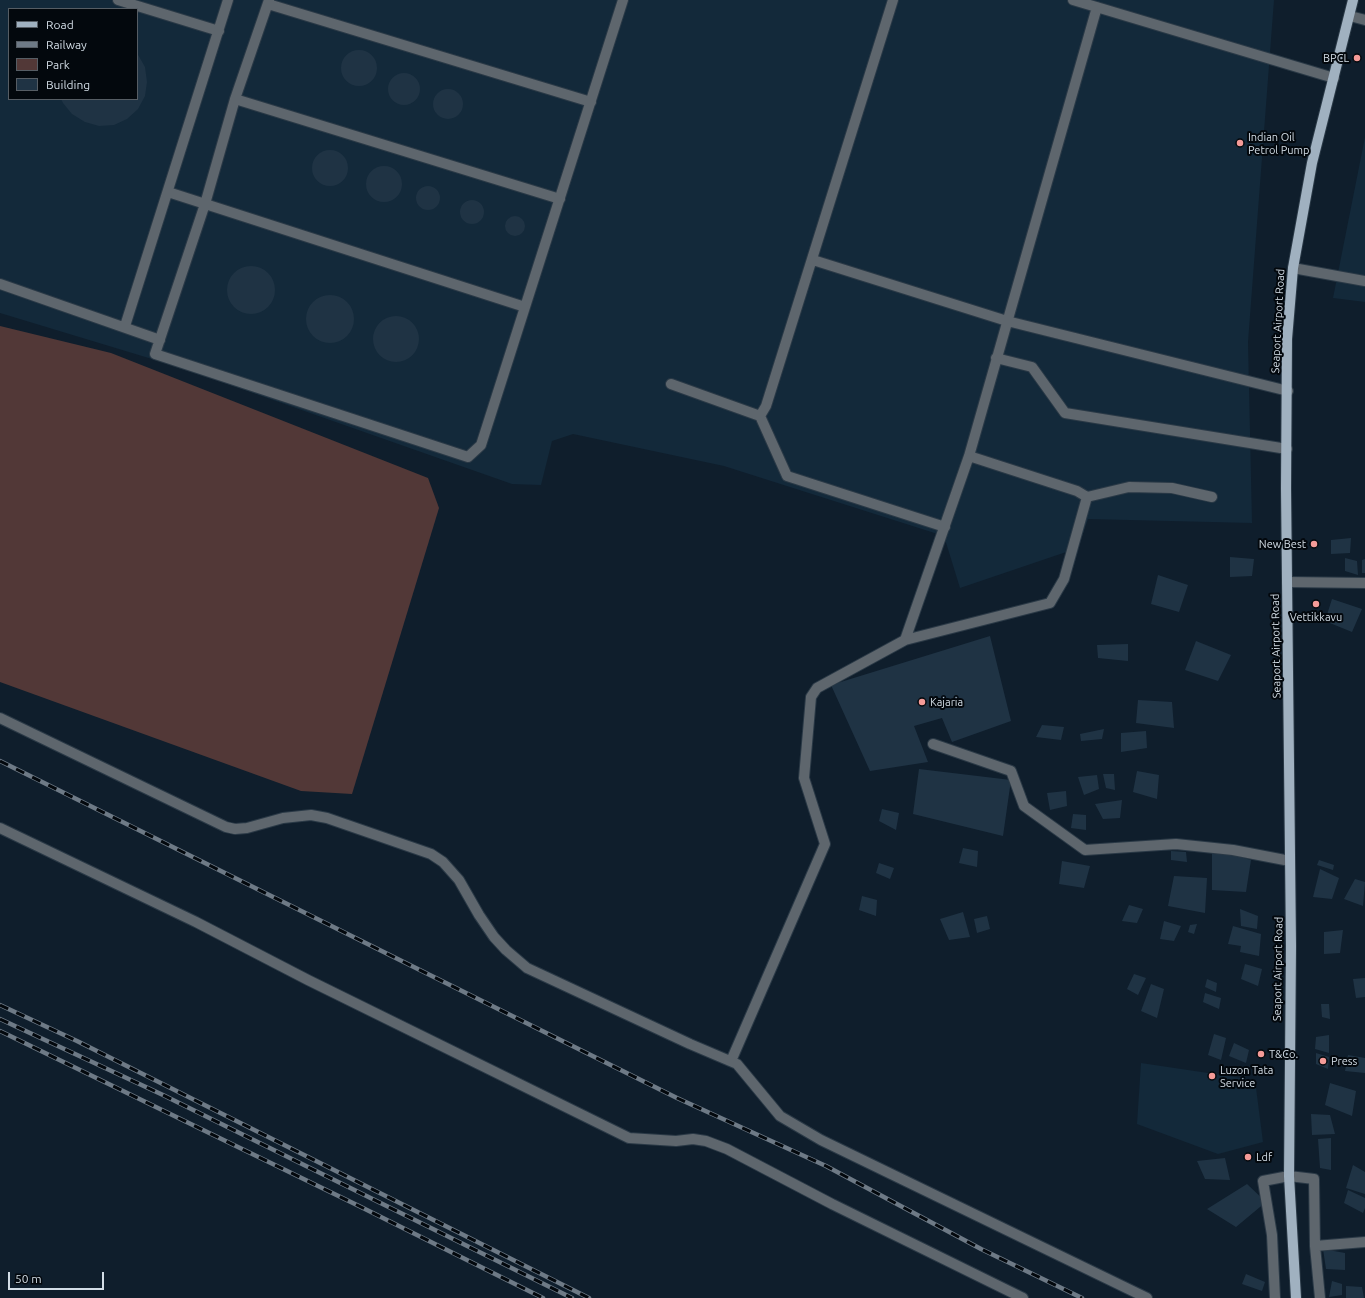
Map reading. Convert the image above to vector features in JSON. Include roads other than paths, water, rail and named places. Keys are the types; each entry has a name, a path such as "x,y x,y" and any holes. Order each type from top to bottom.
{"main road":[{"name":"Seaport Airport Road","path":"1296,1298 1289,1176 1290,861 1286,450 1288,391 1287,339 1292,268 1312,163 1353,0"}],"street":[{"path":"118,0 219,31"},
{"path":"125,326 228,0"},
{"path":"591,102 269,2 235,99 205,204 155,354 468,457 481,445 591,102 623,0"},
{"path":"760,416 766,406 813,260 893,0"},
{"path":"1073,0 1334,78"},
{"path":"905,640 969,456 1006,321 1097,7"},
{"path":"1350,16 1365,20"},
{"path":"235,99 560,199"},
{"path":"168,192 525,306"},
{"path":"813,260 1006,321 1288,391"},
{"path":"1292,268 1365,281"},
{"path":"0,284 125,326 160,340"},
{"path":"996,358 1032,367 1065,413 1286,450"},
{"path":"671,384 760,416 787,476 945,526"},
{"path":"969,456 1077,491 1087,497 1129,487 1172,488 1212,498"},
{"path":"731,1061 825,844 804,778 811,697 817,688 905,640 1050,603 1064,579 1087,497"},
{"path":"1287,582 1365,583"},
{"path":"0,718 226,827 236,829 247,828 283,818 312,815 327,818 431,854 443,862 459,880 478,915 494,937 527,968 563,986 737,1064 780,1116 795,1126 1147,1298"},
{"path":"933,744 1011,771 1024,806 1085,850 1176,844 1233,850 1290,861"},
{"path":"0,828 196,922 308,980 629,1138 676,1141 693,1139 706,1141 727,1149 844,1210 1023,1298"},
{"path":"1275,1298 1272,1235 1263,1181 1289,1176 1314,1179 1315,1246 1320,1298"},
{"path":"1315,1246 1365,1242"}],"railway":[{"path":"0,761 677,1098 826,1166 981,1249 1082,1298"},
{"path":"0,1005 77,1041 589,1298"},
{"path":"0,1019 163,1095 572,1298"},
{"path":"0,1031 359,1206 543,1298"}],"place":[{"name":"BPCL","path":"1357,58"},
{"name":"Indian Oil Petrol Pump","path":"1240,143"},
{"name":"New Best","path":"1314,544"},
{"name":"Vettikkavu","path":"1316,604"},
{"name":"Kajaria","path":"922,702"},
{"name":"T&Co.","path":"1261,1054"},
{"name":"Press","path":"1323,1061"},
{"name":"Luzon Tata Service","path":"1212,1076"},
{"name":"Ldf","path":"1248,1157"}]}
